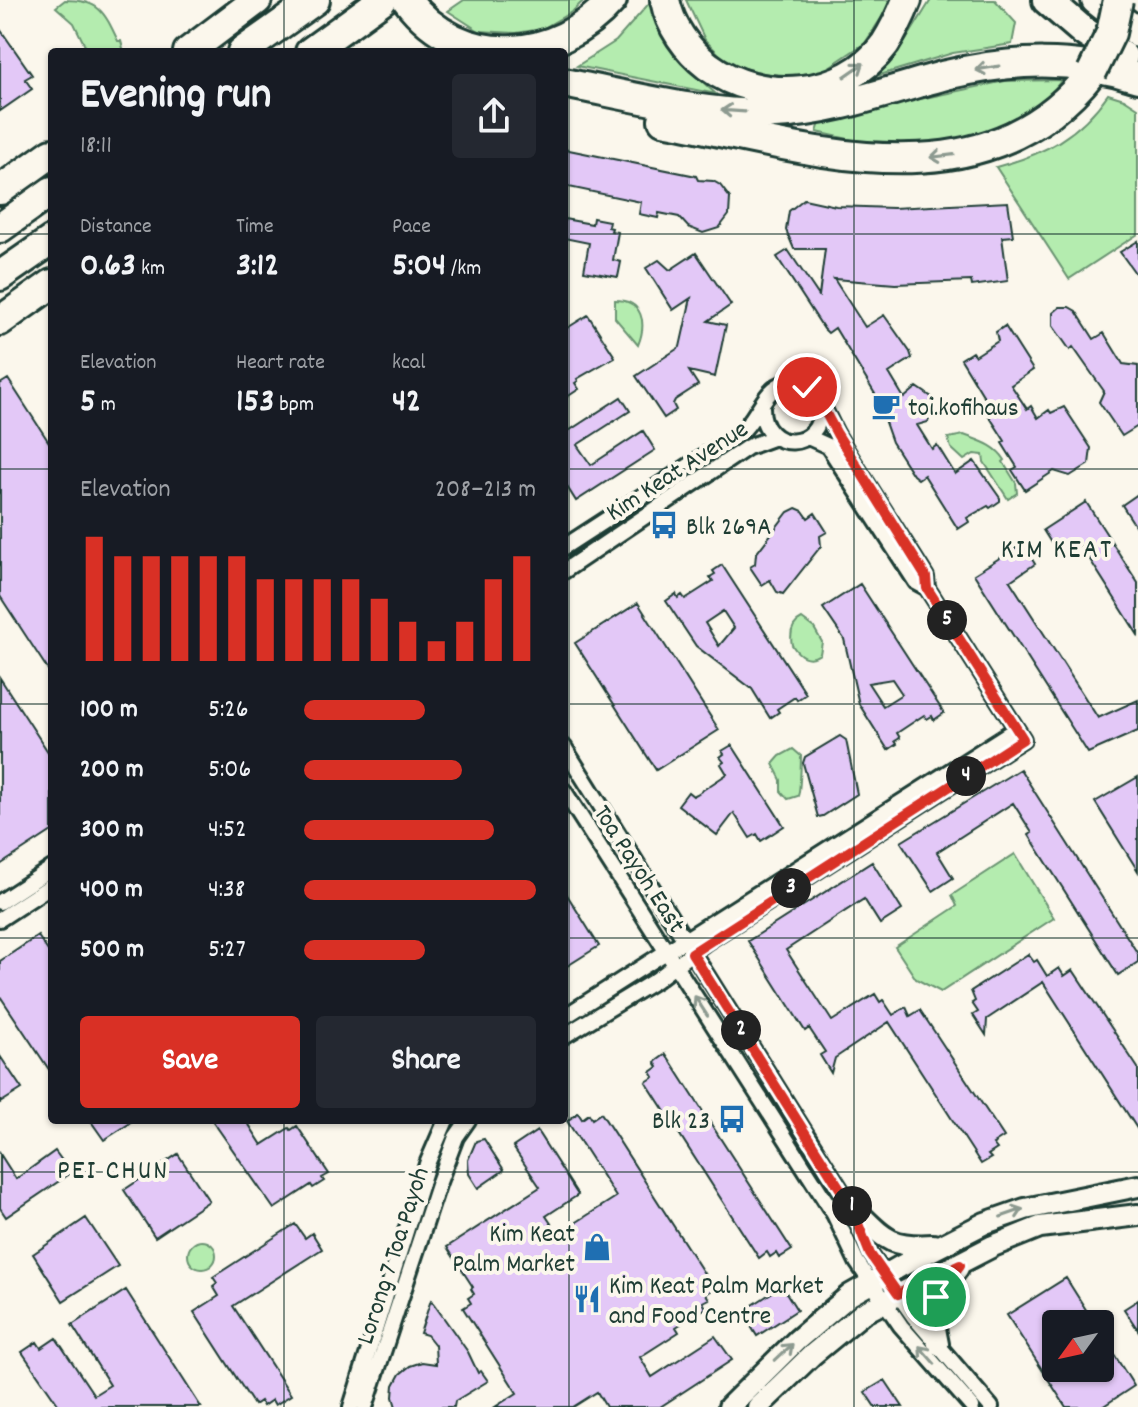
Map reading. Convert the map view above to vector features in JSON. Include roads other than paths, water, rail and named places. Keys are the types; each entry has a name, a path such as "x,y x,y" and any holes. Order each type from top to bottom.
{"highway":[{"path":"193,48 257,0"},
{"path":"248,48 315,0"},
{"path":"316,48 382,0"},
{"path":"407,0 428,22 449,36 482,48"},
{"path":"531,48 569,36 598,16 612,0"},
{"path":"665,0 680,37 698,58 722,76 752,88 781,92 818,88 862,65 883,46 901,17 907,0"},
{"path":"1047,0 1083,31 1138,66"},
{"path":"1096,0 1138,33"},
{"path":"568,102 786,147 851,157 912,159 949,156 980,149 1041,122 1078,89 1102,54 1111,33 1118,0"},
{"path":"568,84 690,107 774,114 820,109 949,75 1013,64 1065,61 1108,68 1138,78"},
{"path":"0,190 48,156"},
{"path":"0,228 48,194"},
{"path":"0,276 48,243"},
{"path":"0,321 48,287"}],"main road":[{"path":"729,1407 797,1340 850,1295 878,1279 985,1223 1025,1209 1138,1186"},
{"path":"851,1206 890,1241 908,1247 941,1245"},
{"path":"758,1407 863,1313 993,1246 1040,1227 1138,1215"},
{"path":"938,1344 933,1305 960,1265"}],"street":[{"name":"Kim Keat Avenue","path":"568,544 741,432 751,423 774,388 785,383 807,387 816,395 926,577 927,588 1020,734"},
{"path":"808,437 819,423 820,406"},
{"name":"Kim Keat Avenue","path":"762,407 762,418 775,437 786,441 808,437 828,446 916,582 927,588"},
{"name":"Kim Keat Avenue","path":"568,568 748,447 775,437"},
{"name":"Toa Payoh East","path":"689,947 1020,734"},
{"name":"Toa Payoh East","path":"568,753 851,1206 878,1279"},
{"name":"Toa Payoh East","path":"568,797 834,1214 857,1262 878,1279 991,1407"},
{"path":"0,902 48,871"},
{"path":"0,919 48,888"},
{"path":"568,1014 667,952 689,947"},
{"path":"568,1033 675,966 689,947"},
{"name":"Lorong 7 Toa Payoh","path":"351,1407 427,1164 444,1124"},
{"name":"Lorong 7 Toa Payoh","path":"365,1407 439,1182 456,1137 465,1124"},
{"name":"Toa Payoh East","path":"892,1298 901,1326 972,1407"}],"place":[{"name":"toi.kofihaus","path":"886,406"},
{"name":"Blk 269A","path":"664,525"},
{"name":"Blk 23","path":"732,1119"},
{"name":"Kim Keat Palm Market","path":"597,1247"},
{"name":"Kim Keat Palm Market and Food Centre","path":"587,1299"}],"district":[{"name":"KIM KEAT","path":"1057,547"},
{"name":"PEI CHUN","path":"113,1168"}]}
